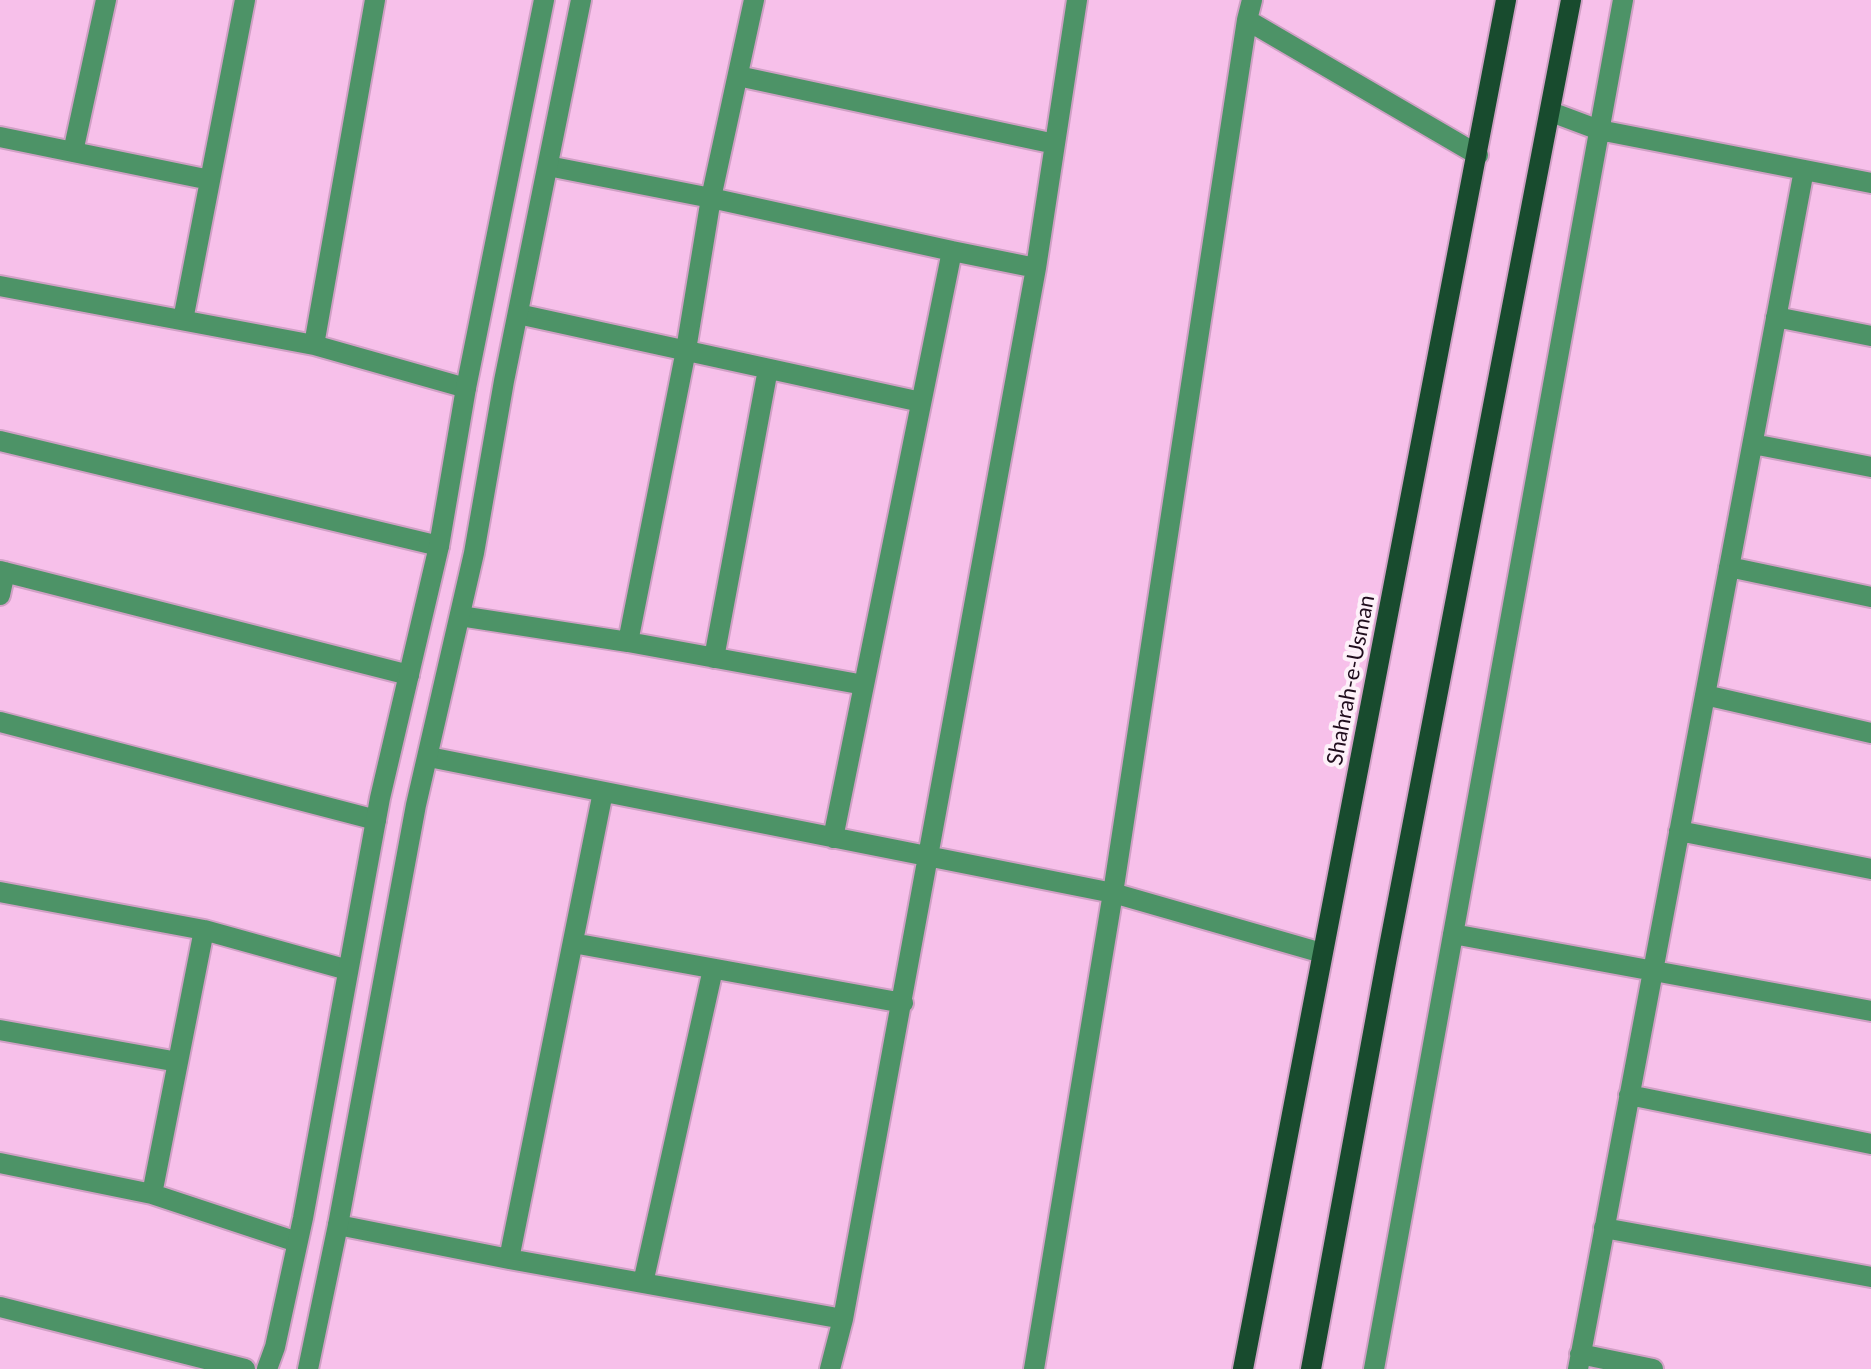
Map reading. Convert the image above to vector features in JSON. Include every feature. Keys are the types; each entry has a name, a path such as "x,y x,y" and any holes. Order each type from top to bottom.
{"main road":[{"name":"Shahrah-e-Usman","path":"1243,1369 1506,0"},
{"path":"1311,1369 1571,0"}],"street":[{"path":"73,152 106,0"},
{"path":"183,320 245,0"},
{"path":"314,345 375,0"},
{"path":"267,1369 275,1347 297,1242 376,820 439,546 466,388 544,0"},
{"path":"308,1369 416,805 474,553 581,0"},
{"path":"628,642 686,350 711,198 754,0"},
{"path":"830,1369 843,1319 930,857 1036,268 1077,0"},
{"path":"1374,1369 1623,0"},
{"path":"1034,1369 1113,893 1250,10 1478,155"},
{"path":"738,76 1055,144"},
{"path":"1551,112 1599,130 1871,183"},
{"path":"0,137 210,180"},
{"path":"548,166 1036,268"},
{"path":"1653,1369 1579,1362 1804,170"},
{"path":"833,838 952,251"},
{"path":"0,286 314,345 466,388"},
{"path":"518,314 921,402"},
{"path":"1776,317 1871,336"},
{"path":"714,658 768,369"},
{"path":"0,441 439,546"},
{"path":"1753,444 1871,467"},
{"path":"1729,567 1871,597"},
{"path":"0,595 2,571 409,675"},
{"path":"460,616 628,642 864,685"},
{"path":"1705,695 1871,733"},
{"path":"0,722 376,820"},
{"path":"429,757 1113,893 1322,953"},
{"path":"509,1259 603,792"},
{"path":"1679,831 1871,869"},
{"path":"0,892 204,930 348,970"},
{"path":"152,1194 204,930"},
{"path":"1453,934 1871,1011"},
{"path":"573,943 903,1003"},
{"path":"643,1283 713,969"},
{"path":"0,1030 178,1062"},
{"path":"1629,1095 1871,1144"},
{"path":"0,1163 152,1194 297,1242"},
{"path":"338,1225 843,1319"},
{"path":"1604,1228 1871,1277"},
{"path":"0,1307 245,1369"}]}
